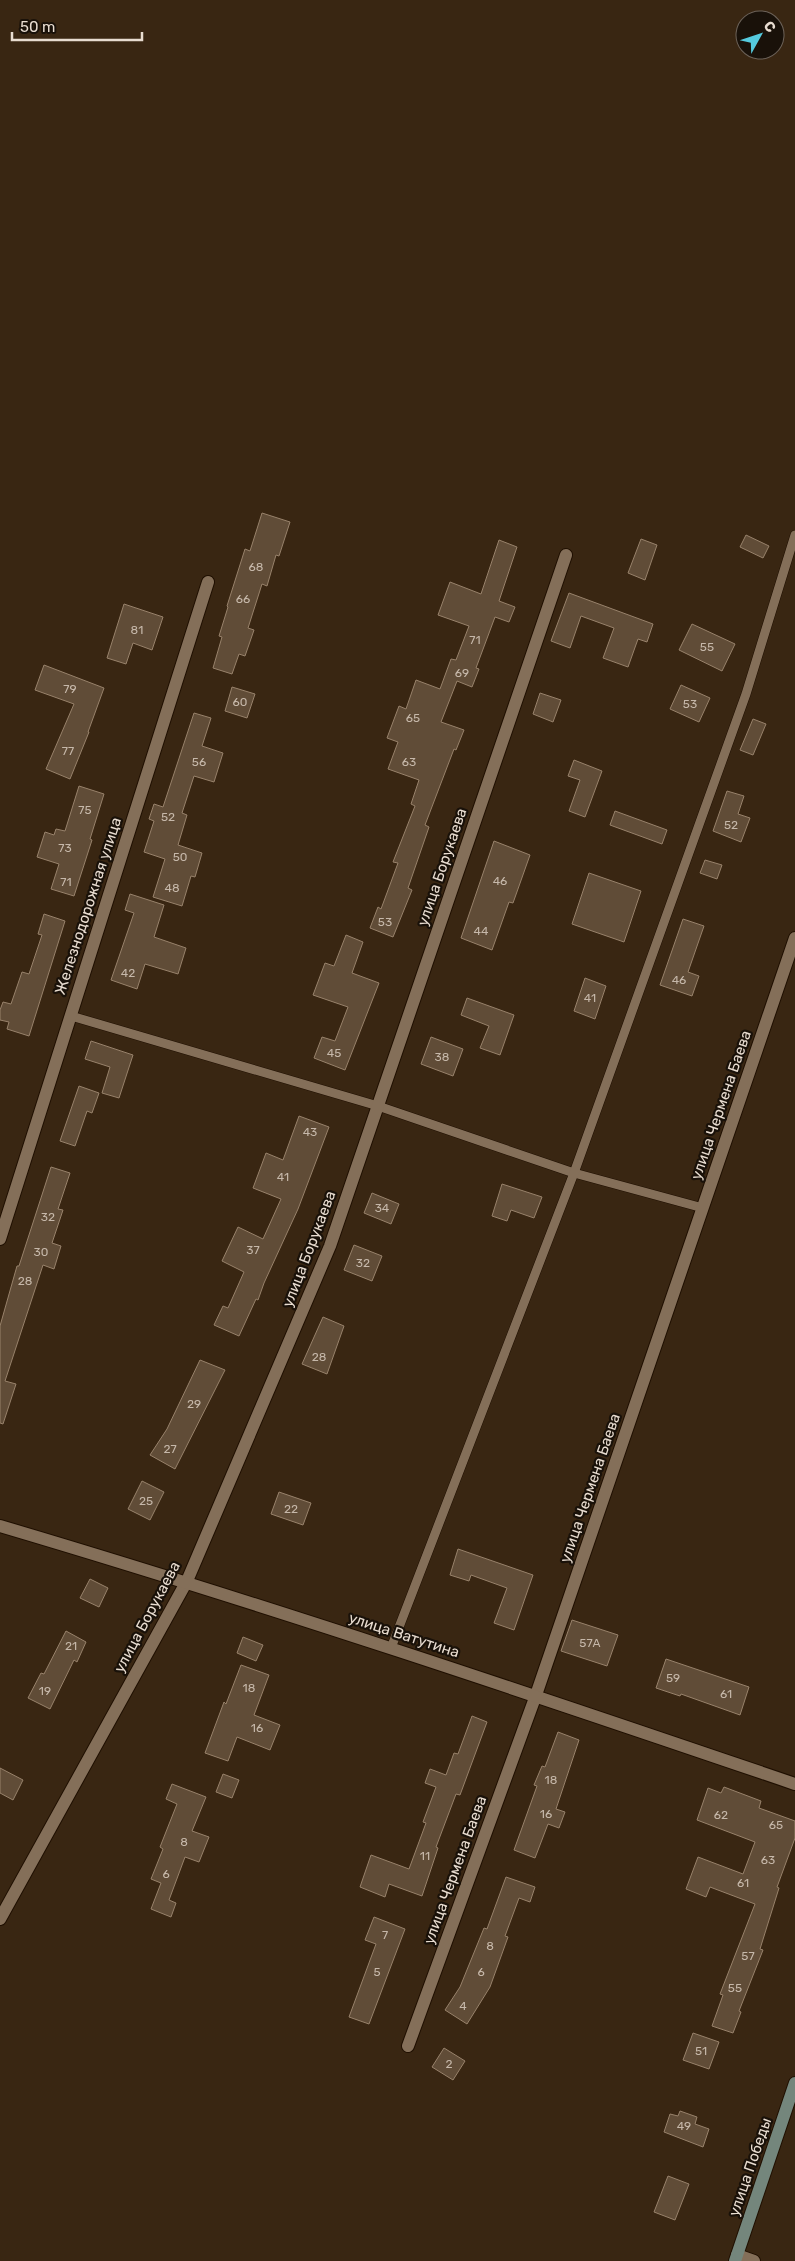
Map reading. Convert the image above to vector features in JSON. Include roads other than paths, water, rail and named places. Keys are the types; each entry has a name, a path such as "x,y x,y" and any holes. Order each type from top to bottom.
{"main road":[{"name":"улица Победы","path":"736,2258 795,2083"}],"street":[{"name":"улица Борукаева","path":"0,1919 187,1581 330,1246 566,556"},
{"name":"Железнодорожная улица","path":"0,1239 208,582"},
{"name":"улица Чермена Баева","path":"408,2046 536,1695 795,938"},
{"name":"улица Ватутина","path":"0,1526 187,1581 536,1695 795,1784"},
{"path":"736,2258 754,2261"}],"lane":[{"path":"390,1648 574,1172 746,694 795,535"},
{"path":"71,1016 378,1106 574,1172 703,1208"}]}
